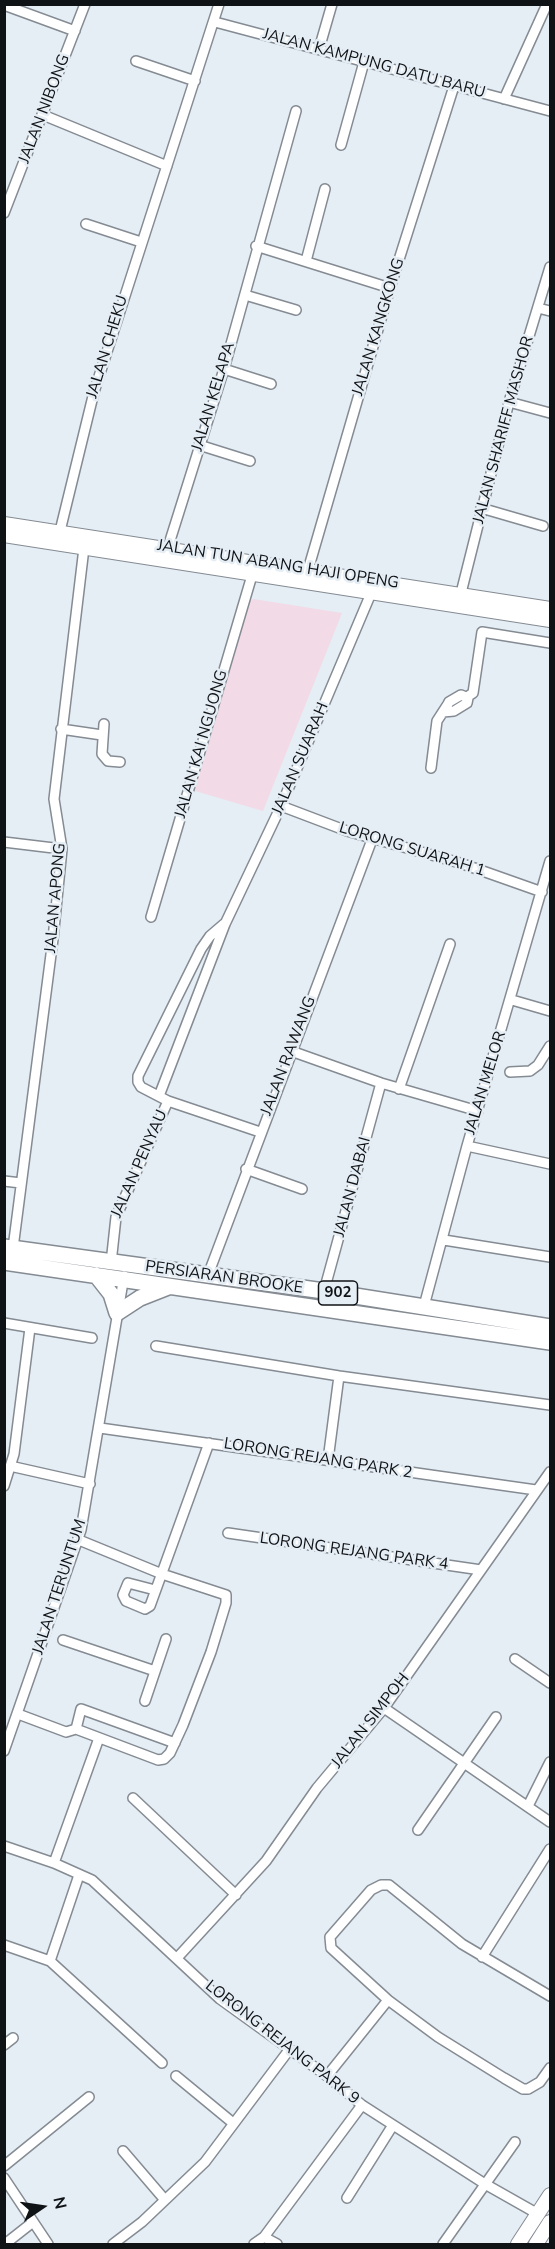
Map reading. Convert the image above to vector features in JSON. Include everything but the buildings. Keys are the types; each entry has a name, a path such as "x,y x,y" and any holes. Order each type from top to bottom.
{"main road":[{"name":"JALAN TUN ABANG HAJI OPENG","path":"4,524 460,593 550,609"},
{"name":"JALAN TUN ABANG HAJI OPENG","path":"4,535 550,620"},
{"name":"PERSIARAN BROOKE","path":"8,1247 120,1269 208,1275 424,1306 550,1327"},
{"name":"PERSIARAN BROOKE","path":"4,1262 96,1275 120,1269 171,1287 550,1342"},
{"path":"96,1275 111,1294 117,1313 157,1290 171,1287"},
{"path":"518,2244 550,2195"},
{"path":"536,2244 550,2222"}],"street":[{"name":"JALAN NIBONG","path":"4,213 44,116 85,4"},
{"path":"215,22 219,4"},
{"path":"319,49 332,4"},
{"path":"504,99 548,4"},
{"path":"4,5 75,30"},
{"name":"JALAN KAMPUNG DATU BARU","path":"215,22 550,111"},
{"name":"JALAN CHEKU","path":"60,531 94,392 141,242 215,22"},
{"path":"136,61 195,81"},
{"path":"341,145 364,62"},
{"name":"JALAN KANGKONG","path":"308,570 390,288 454,86"},
{"name":"JALAN KELAPA","path":"168,548 224,369 256,246 296,111"},
{"path":"44,116 166,166"},
{"path":"306,261 326,189"},
{"path":"86,224 141,242"},
{"path":"256,246 390,288"},
{"name":"JALAN SHARIFF MASHOR","path":"460,593 509,402 550,267"},
{"path":"245,295 296,310"},
{"path":"538,308 550,311"},
{"path":"224,369 271,384"},
{"path":"509,402 550,414"},
{"path":"199,445 250,461"},
{"path":"481,508 543,526"},
{"name":"JALAN APONG","path":"8,1247 21,1183 53,939 62,849 54,799 84,548"},
{"name":"JALAN KAI NGUONG","path":"151,917 253,572"},
{"name":"JALAN SUARAH","path":"163,1098 225,924 282,806 372,591"},
{"path":"431,768 434,729 443,712 449,702 461,695 470,695 482,632 550,643"},
{"path":"104,724 102,754 105,759 120,762"},
{"path":"62,729 102,735"},
{"name":"LORONG SUARAH 1","path":"282,806 347,831 460,863 542,892"},
{"name":"JALAN RAWANG","path":"208,1275 246,1169 373,837"},
{"path":"4,842 62,849"},
{"name":"JALAN MELOR","path":"424,1306 444,1240 466,1146 512,1000 550,861"},
{"name":"JALAN SUARAH","path":"225,924 210,936 201,949 138,1076 141,1087 163,1098 260,1132"},
{"path":"399,1089 450,944"},
{"path":"512,1000 550,1011"},
{"path":"510,1072 530,1071 538,1065 550,1046"},
{"path":"291,1051 399,1089 478,1111"},
{"name":"JALAN DABAI","path":"324,1291 381,1083"},
{"name":"JALAN PENYAU","path":"117,1313 120,1269 116,1217 163,1098"},
{"path":"466,1146 550,1164"},
{"path":"246,1169 302,1190"},
{"path":"4,1181 21,1183"},
{"path":"444,1240 509,1253 550,1257"},
{"name":"JALAN TERUNTUM","path":"4,1751 79,1540 100,1428 117,1313"},
{"path":"4,1323 92,1338"},
{"path":"4,1486 14,1454 30,1328"},
{"path":"156,1346 339,1376 550,1405"},
{"path":"328,1460 339,1376"},
{"name":"LORONG REJANG PARK 2","path":"100,1428 536,1490"},
{"path":"155,1590 209,1443"},
{"path":"10,1466 90,1484"},
{"name":"JALAN SIMPOH","path":"177,1958 267,1862 317,1788 384,1708 550,1472"},
{"name":"LORONG REJANG PARK 4","path":"228,1533 481,1570"},
{"path":"18,1714 66,1732 76,1729 158,1760 166,1758 175,1743 210,1652 227,1600 224,1594 162,1574 79,1540"},
{"path":"145,1701 166,1639"},
{"path":"63,1640 155,1671"},
{"path":"515,1659 550,1683"},
{"path":"76,1729 81,1708 175,1743"},
{"path":"384,1708 550,1822"},
{"path":"418,1830 496,1717"},
{"path":"54,1863 99,1738"},
{"path":"528,1806 550,1762"},
{"path":"133,1798 236,1895"},
{"name":"LORONG REJANG PARK 9","path":"4,1846 54,1863 92,1880 220,1999 327,2076 362,2105 485,2184 538,2214"},
{"path":"482,1957 550,1849"},
{"path":"50,1961 79,1875"},
{"path":"550,1996 482,1957 396,1888 381,1885 370,1890 332,1933 331,1948 388,2000 438,2037 523,2089 534,2088 550,2068"},
{"path":"4,1945 50,1961 162,2063"},
{"path":"327,2076 388,2000"},
{"path":"4,2045 13,2038"},
{"path":"113,2244 205,2162 289,2050"},
{"path":"176,2076 233,2123"},
{"path":"4,2166 89,2097"},
{"path":"254,2244 264,2236 362,2105"},
{"path":"347,2198 393,2125"},
{"path":"443,2244 515,2142"},
{"path":"123,2151 165,2200"},
{"path":"4,2178 48,2244"},
{"path":"5,2244 33,2222"},
{"path":"264,2236 277,2244"}],"shaded area":[{"path":"253,599 342,613 263,811 192,790 249,601"}]}
